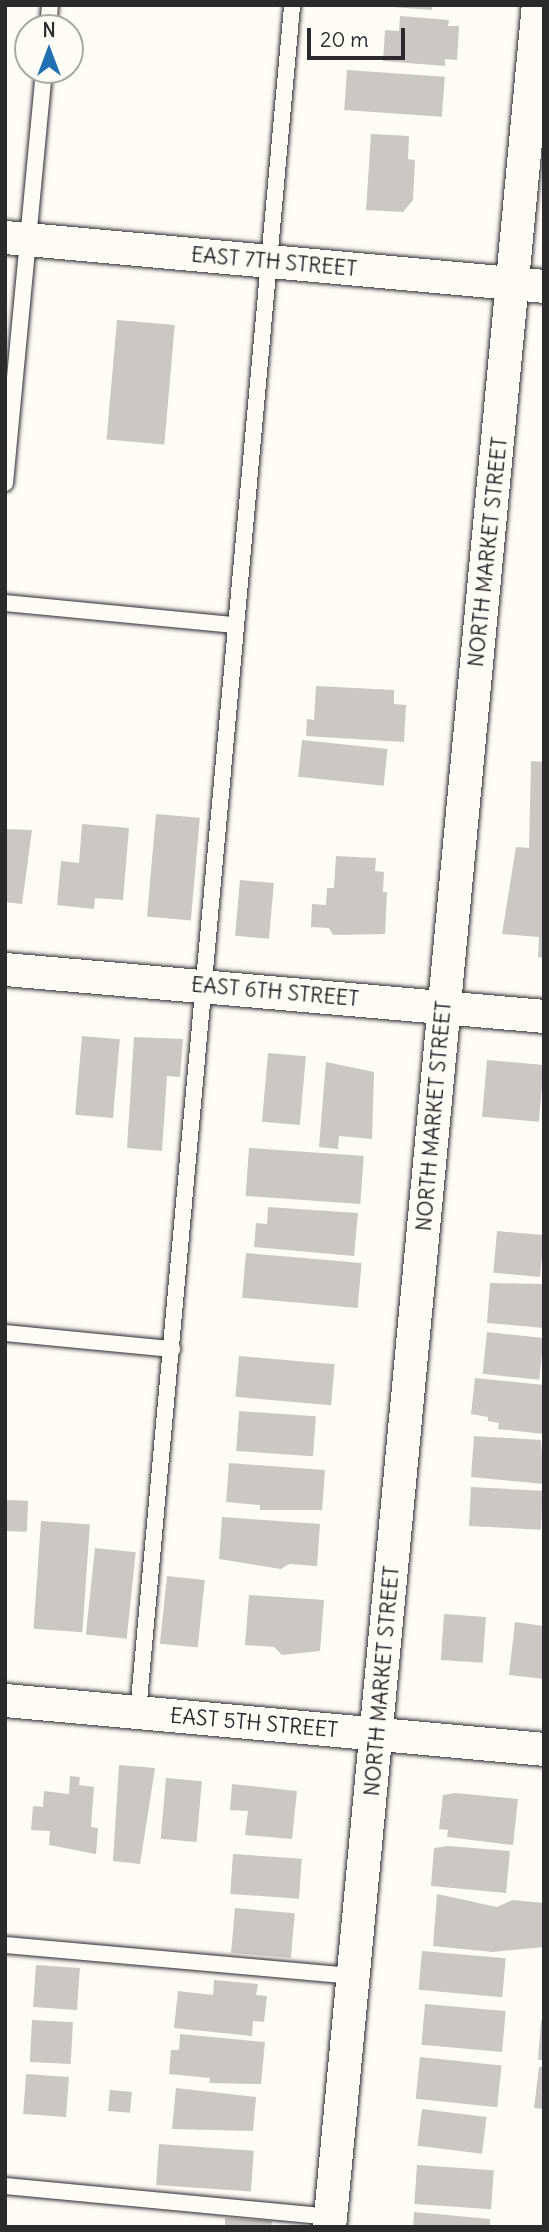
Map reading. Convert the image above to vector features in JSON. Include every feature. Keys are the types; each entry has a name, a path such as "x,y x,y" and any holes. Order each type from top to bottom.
{"street":[{"name":"NORTH MARKET STREET","path":"330,2222 444,1007 529,285 538,5"},
{"name":"EAST 7TH STREET","path":"16,238 529,285"},
{"name":"EAST 6TH STREET","path":"5,969 544,1016"},
{"name":"EAST 5TH STREET","path":"5,1700 544,1749"}],"lane":[{"path":"138,1712 206,986 235,625 292,5"},
{"path":"5,483 16,238 42,84"},
{"path":"5,603 235,625"},
{"path":"5,1333 172,1349"},
{"path":"5,1945 352,1976"},
{"path":"5,2186 330,2222"}],"building":[{"path":"432,5 432,10 392,7"},
{"path":"400,16 449,20 448,26 459,26 457,60 445,59 445,66 383,61 385,30 399,31"},
{"path":"347,70 445,77 442,117 344,110"},
{"path":"371,134 409,136 408,159 415,160 413,200 403,212 366,210"},
{"path":"117,320 175,325 164,445 107,440"},
{"path":"316,686 394,690 394,704 406,705 404,742 306,736 307,719 314,720"},
{"path":"302,740 388,749 384,786 298,777"},
{"path":"531,761 544,762 544,958 538,957 539,937 502,934 516,847 529,848"},
{"path":"156,814 200,818 191,920 147,917"},
{"path":"82,824 129,828 123,900 95,898 94,909 57,905 61,861 79,863"},
{"path":"5,829 32,830 22,904 5,902"},
{"path":"336,856 376,858 375,871 384,872 383,892 387,892 385,934 333,935 329,928 311,927 312,904 326,905 327,888 334,888"},
{"path":"240,880 274,883 269,939 235,936"},
{"path":"82,1036 120,1039 113,1118 75,1115"},
{"path":"134,1037 183,1039 180,1077 167,1076 162,1151 127,1148"},
{"path":"268,1053 306,1056 300,1125 262,1122"},
{"path":"487,1060 544,1065 539,1122 482,1117"},
{"path":"326,1062 374,1072 372,1139 339,1136 338,1149 319,1147"},
{"path":"249,1148 364,1156 360,1204 246,1196"},
{"path":"268,1207 358,1213 354,1256 254,1247 256,1223 267,1224"},
{"path":"497,1231 544,1235 540,1277 493,1273"},
{"path":"246,1253 362,1263 358,1308 242,1298"},
{"path":"490,1283 543,1284 544,1328 487,1323"},
{"path":"487,1332 544,1338 539,1380 483,1374"},
{"path":"239,1356 335,1364 331,1405 235,1397"},
{"path":"475,1378 544,1385 544,1434 498,1429 499,1423 488,1421 488,1417 471,1414"},
{"path":"239,1411 316,1416 313,1456 236,1451"},
{"path":"474,1436 541,1440 544,1484 471,1477"},
{"path":"229,1463 325,1470 322,1510 260,1510 260,1505 226,1502"},
{"path":"471,1487 543,1491 541,1530 469,1526"},
{"path":"5,1500 28,1501 27,1532 5,1531"},
{"path":"222,1517 320,1524 317,1566 289,1564 281,1569 219,1559"},
{"path":"41,1521 90,1524 82,1632 33,1629"},
{"path":"95,1548 136,1552 127,1639 86,1635"},
{"path":"167,1576 205,1580 198,1648 160,1644"},
{"path":"249,1595 324,1600 320,1651 282,1655 274,1647 245,1645"},
{"path":"444,1614 486,1617 483,1663 441,1660"},
{"path":"515,1622 544,1626 544,1679 509,1675"},
{"path":"119,1765 155,1768 140,1864 113,1861"},
{"path":"70,1776 80,1777 79,1785 94,1787 91,1827 98,1828 96,1854 49,1845 50,1831 31,1830 33,1806 43,1807 44,1791 69,1794"},
{"path":"166,1778 202,1781 197,1842 161,1839"},
{"path":"232,1784 297,1791 292,1839 245,1835 248,1811 230,1810"},
{"path":"456,1793 518,1799 513,1845 447,1837 448,1830 439,1829 443,1795"},
{"path":"448,1846 510,1851 506,1893 431,1886 434,1848"},
{"path":"233,1854 302,1859 299,1899 230,1894"},
{"path":"437,1894 497,1907 512,1900 544,1903 544,1947 493,1952 433,1946"},
{"path":"235,1908 295,1913 291,1958 231,1953"},
{"path":"422,1951 506,1958 502,1997 419,1990"},
{"path":"36,1965 80,1968 77,2010 33,2007"},
{"path":"214,1980 258,1984 256,1995 267,1996 264,2022 253,2021 252,2036 174,2028 178,1991 213,1995"},
{"path":"425,2004 506,2011 502,2052 421,2045"},
{"path":"32,2020 73,2022 71,2064 30,2062"},
{"path":"541,2020 544,2020 544,2060 538,2060"},
{"path":"180,2034 265,2042 261,2084 209,2083 210,2078 169,2074 171,2050 179,2050"},
{"path":"420,2057 502,2066 497,2107 416,2099"},
{"path":"539,2067 544,2067 544,2109 534,2108"},
{"path":"26,2074 69,2077 66,2117 23,2114"},
{"path":"176,2088 256,2097 253,2131 172,2129"},
{"path":"110,2090 132,2092 130,2113 108,2111"},
{"path":"422,2109 487,2117 482,2154 417,2146"},
{"path":"159,2144 254,2151 251,2192 156,2185"},
{"path":"417,2165 494,2170 491,2209 414,2204"},
{"path":"414,2212 490,2219 490,2227 413,2227"},
{"path":"225,2218 272,2221 271,2227 225,2227"}]}
